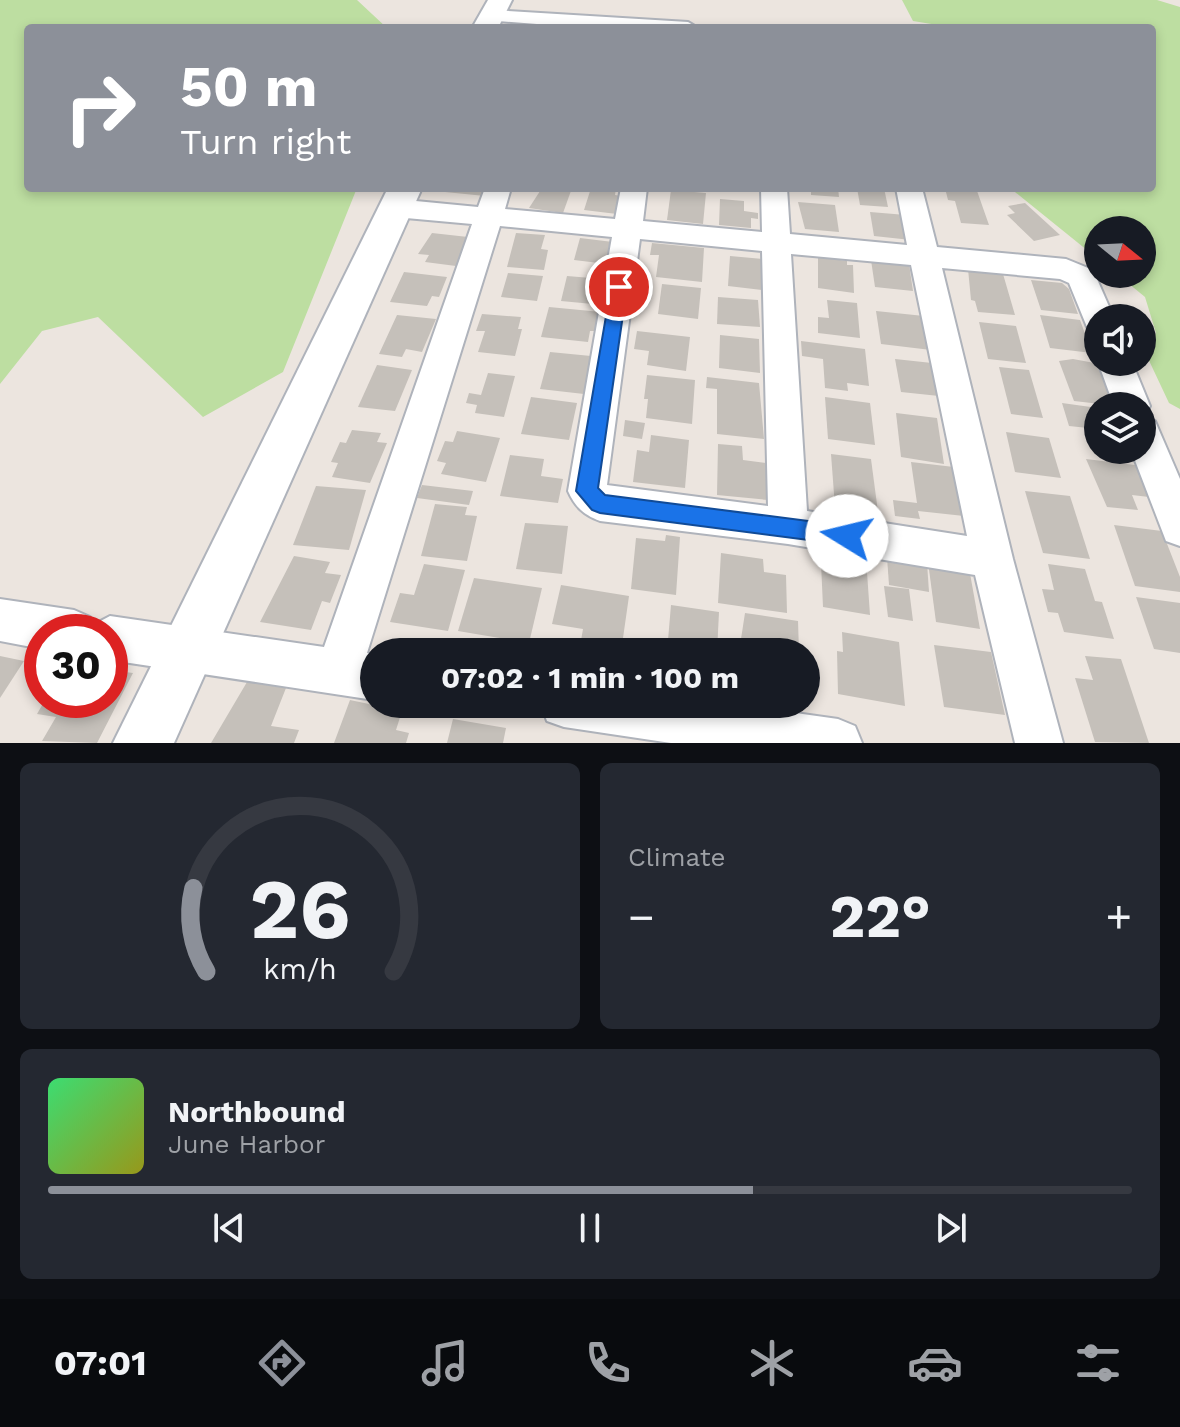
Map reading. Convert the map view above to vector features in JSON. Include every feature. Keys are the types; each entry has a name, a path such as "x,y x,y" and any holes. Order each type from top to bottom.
{"street":[{"path":"492,15 558,24"},
{"path":"633,192 587,491 600,504 788,526 992,559"},
{"path":"774,192 788,526"},
{"path":"910,192 992,559 1039,743"},
{"path":"143,743 400,198 493,202 628,229 924,253 1066,269 1082,277 1092,304"},
{"path":"128,641 356,674 493,202"},
{"path":"1155,464 1180,528"},
{"path":"0,620 24,624"},
{"path":"662,718 838,743"}],"green space":[{"path":"0,0 357,0 383,24 24,24 24,192 355,192 283,372 203,417 98,317 42,331 0,384"},
{"path":"902,0 1157,0 1180,7 1180,409 1169,403 1156,375 1156,304 1147,304 1145,297 1134,288 1156,288 1156,216 1084,216 1084,248 1015,192 1156,192 1156,24 931,24 913,21"}],"building":[{"path":"445,192 486,192 485,196"},
{"path":"539,192 571,192 563,213 529,208"},
{"path":"590,192 615,192 615,195 621,196 617,214 584,210"},
{"path":"671,192 706,193 703,224 667,220"},
{"path":"811,192 838,192 839,197 811,195"},
{"path":"858,192 885,192 888,207 860,205"},
{"path":"946,192 977,192 989,225 961,223 955,201 948,200"},
{"path":"720,199 744,201 744,211 758,213 758,219 751,218 751,228 719,225"},
{"path":"798,202 835,205 839,232 805,229"},
{"path":"1025,203 1060,235 1034,241 1007,215 1015,213 1008,206"},
{"path":"870,212 906,215 911,240 874,236"},
{"path":"432,233 468,237 456,266 425,262 429,255 418,254"},
{"path":"516,233 545,235 541,249 548,250 544,270 507,267"},
{"path":"580,238 613,242 607,264 574,260"},
{"path":"652,243 704,248 702,282 656,277 659,255 650,255"},
{"path":"730,256 763,259 762,290 728,286"},
{"path":"818,257 847,261 847,265 853,265 854,293 818,288"},
{"path":"871,260 909,264 913,291 875,287"},
{"path":"968,269 1003,274 1015,315 978,312 975,301 971,300"},
{"path":"404,272 447,277 439,297 432,296 427,306 390,302"},
{"path":"508,273 543,276 537,301 501,297"},
{"path":"567,276 603,279 602,289 606,289 603,305 561,301"},
{"path":"1031,280 1062,283 1069,289 1078,314 1041,310"},
{"path":"662,284 701,288 698,319 658,314"},
{"path":"718,297 758,300 760,327 717,324"},
{"path":"827,300 857,303 860,338 818,333 818,317 829,318"},
{"path":"549,307 601,312 597,331 590,331 588,342 541,337"},
{"path":"876,311 924,316 931,350 881,344"},
{"path":"482,314 521,317 518,329 522,329 515,356 478,352 485,331 476,331"},
{"path":"397,315 436,319 422,352 406,349 402,357 379,354"},
{"path":"1040,315 1080,320 1084,331 1084,352 1050,348"},
{"path":"979,322 1016,326 1026,363 988,359"},
{"path":"637,331 690,337 686,371 647,365 649,351 634,349"},
{"path":"720,335 759,339 760,373 719,368"},
{"path":"801,341 865,349 869,386 847,383 848,391 825,388 823,359 802,356"},
{"path":"550,352 591,356 584,394 540,389"},
{"path":"895,359 932,363 939,396 901,392"},
{"path":"1059,361 1084,361 1084,376 1105,376 1112,392 1084,392 1084,402 1074,401"},
{"path":"377,365 412,370 395,411 358,407"},
{"path":"999,367 1029,370 1043,418 1011,414"},
{"path":"488,373 515,376 504,417 475,413 477,405 466,403 469,393 481,395"},
{"path":"647,375 695,380 692,424 646,418 648,399 644,399"},
{"path":"707,377 759,383 764,439 717,434 717,389 706,388"},
{"path":"531,397 577,403 569,440 521,434"},
{"path":"825,397 870,403 875,445 828,439"},
{"path":"1062,403 1084,406 1084,428 1069,426"},
{"path":"896,413 937,418 944,464 901,457"},
{"path":"625,420 645,423 642,439 623,436"},
{"path":"352,430 381,433 377,442 387,443 370,483 332,477 338,463 331,462 340,442 346,443"},
{"path":"457,431 500,438 486,482 441,474 446,463 437,461 445,441 453,442"},
{"path":"1006,432 1049,438 1061,478 1015,472"},
{"path":"651,435 689,440 685,488 633,482 637,450 649,452"},
{"path":"718,444 742,446 743,460 766,463 768,500 717,495"},
{"path":"831,454 871,459 878,512 835,507"},
{"path":"510,455 544,459 541,476 563,479 558,503 500,496"},
{"path":"911,462 954,467 964,516 918,511 920,519 895,516 893,500 917,503"},
{"path":"1088,464 1135,465 1149,497 1132,495 1138,510 1107,507"},
{"path":"422,485 473,491 469,505 417,498"},
{"path":"316,486 366,490 349,550 293,545"},
{"path":"1025,491 1070,496 1090,559 1043,553"},
{"path":"435,504 467,507 465,515 477,516 467,561 421,556"},
{"path":"525,523 568,526 562,574 516,569"},
{"path":"1114,525 1162,531 1180,577 1180,592 1135,586"},
{"path":"666,535 680,537 676,595 631,589 636,538 665,541"},
{"path":"827,552 866,558 870,615 823,607 821,563 827,564"},
{"path":"721,553 763,559 764,572 786,575 787,613 718,603"},
{"path":"294,556 330,562 325,573 341,575 330,603 322,601 311,630 260,622"},
{"path":"887,557 927,563 929,592 889,585"},
{"path":"928,562 969,568 980,629 936,622"},
{"path":"424,564 465,570 448,631 390,622 400,593 414,595"},
{"path":"1048,564 1085,569 1095,601 1102,602 1114,639 1064,632 1058,613 1048,612 1042,589 1054,590"},
{"path":"474,578 542,588 530,638 499,638 458,631"},
{"path":"561,585 629,596 623,638 581,638 583,629 552,624"},
{"path":"884,586 909,589 913,621 888,617"},
{"path":"1136,597 1180,603 1180,653 1154,649"},
{"path":"671,605 719,612 718,638 668,638"},
{"path":"745,613 798,621 799,638 741,638"},
{"path":"842,632 899,642 905,706 838,694 837,651 843,652"},
{"path":"934,645 991,652 1005,715 944,707"},
{"path":"0,656 24,661 0,698"},
{"path":"1085,656 1121,659 1149,743 1095,742 1075,678 1093,680"},
{"path":"247,682 286,688 271,726 299,730 294,743 211,743"},
{"path":"350,700 360,702 360,718 400,718 396,730 409,733 406,743 334,743"},
{"path":"55,718 110,718 97,743 42,741"},
{"path":"453,719 506,728 503,743 447,743"}],"route":[{"path":"619,287 587,491 600,504 847,536"}]}
